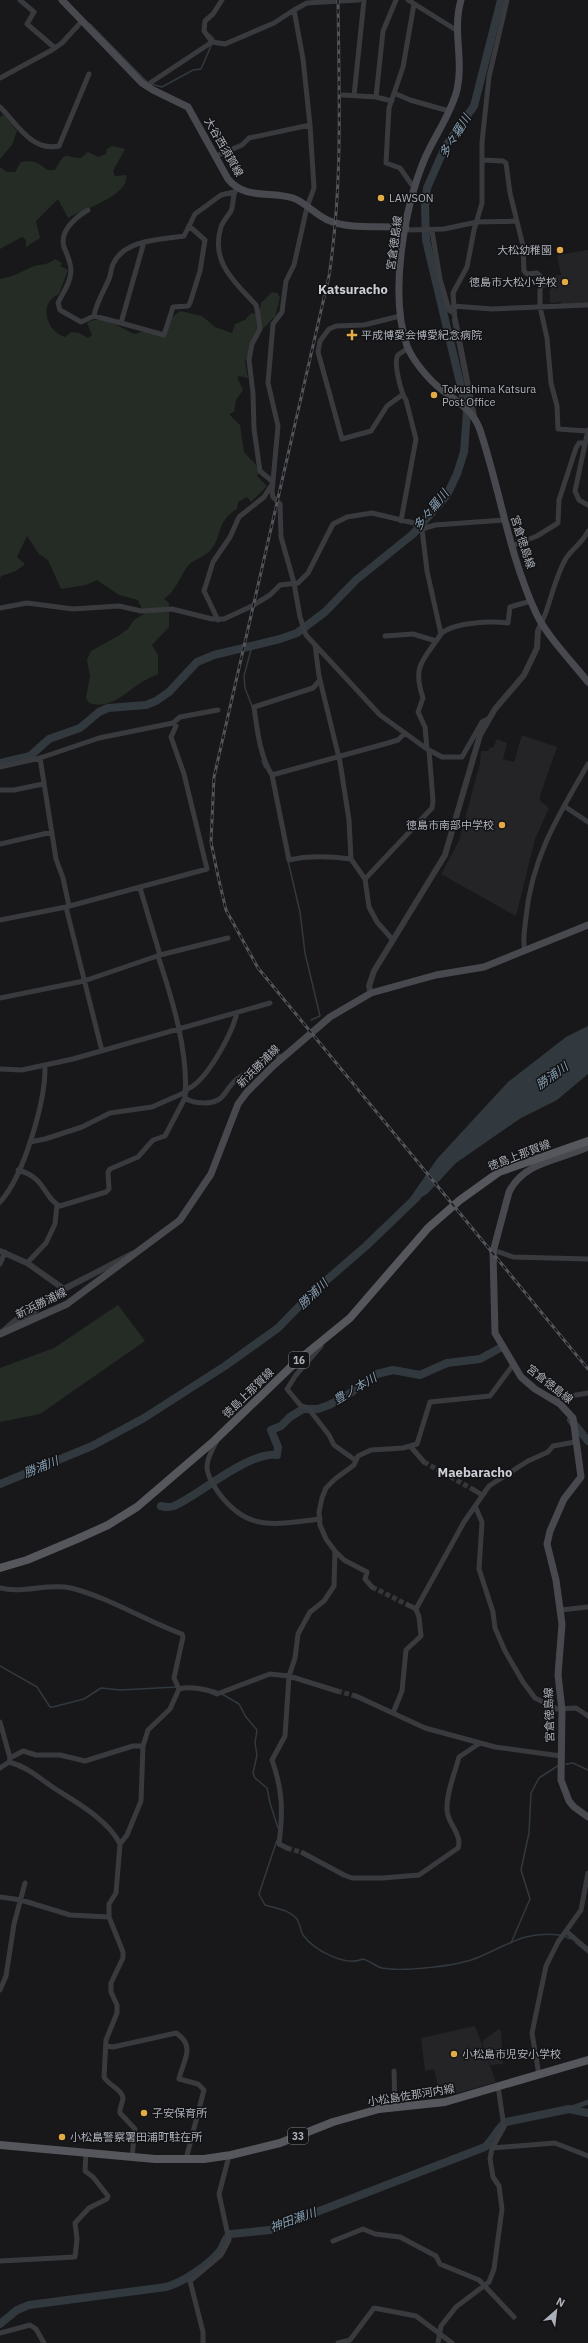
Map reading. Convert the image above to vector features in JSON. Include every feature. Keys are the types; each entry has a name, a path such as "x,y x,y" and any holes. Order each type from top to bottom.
{"main road":[{"name":"宮倉徳島線","path":"461,0 456,30 458,86 449,111 426,157 416,186 406,228 398,296 400,316 408,348 414,358 440,388 461,403 473,415 488,454 504,520 531,602 542,622 588,682"},
{"name":"大谷西須賀線","path":"65,1 82,21 148,87 188,107 236,190 252,194 293,198 322,218 336,224 406,228"},
{"name":"新浜勝浦線","path":"0,1334 67,1304 139,1252 180,1220 194,1202 220,1156 238,1104 256,1081 330,1017 371,993 436,975 484,967 588,925"},
{"name":"徳島上那賀線","path":"0,1568 67,1544 123,1516 164,1486 220,1436 296,1362 360,1308 428,1228 475,1188 499,1172 588,1141"},
{"name":"宮倉徳島線","path":"588,1147 542,1163 514,1183 509,1192 493,1252 495,1333 526,1382 553,1398 573,1418 575,1442 581,1477 564,1499 548,1537 549,1555 556,1580 563,1633 558,1675 562,1710 564,1789 574,1807 588,1817"},
{"name":"小松島佐那河内線","path":"0,2145 132,2157 186,2159 228,2156 280,2143 344,2119 395,2107 445,2102 588,2060"}],"street":[{"path":"20,0 34,12 27,24 55,48"},
{"path":"212,42 204,31 204,25 222,0"},
{"path":"148,87 150,84 212,42 225,44 274,23 307,2 358,0"},
{"path":"354,96 364,0"},
{"path":"376,97 383,31 396,0"},
{"path":"408,0 456,30"},
{"path":"473,415 455,320 453,293 467,267 482,203 482,142 490,66 507,0"},
{"path":"414,4 403,67 389,108 386,163 400,168 412,185 416,186"},
{"path":"294,10 303,59 310,126 314,188 307,207 294,266 286,281 282,312 273,324 268,383 278,426 272,484 273,497 280,504 281,537 294,584 302,625 304,631 315,646 380,715 428,750 442,757 462,757 482,722 488,719"},
{"path":"0,78 55,48 82,21"},
{"path":"0,107 31,141 52,147 59,146 89,74"},
{"path":"394,93 410,100 449,111"},
{"path":"343,96 376,97 392,102"},
{"path":"216,156 242,145 249,138 310,126"},
{"path":"483,160 502,161 506,163 516,221 523,246 524,271 527,274 537,274 540,276 540,307 547,338 551,383 557,406 558,429 587,430 575,491 579,500 588,505"},
{"path":"236,190 232,208 220,228 221,256 222,264 235,284 256,305 257,309 256,317 260,329 252,344 249,360 253,394 254,429 260,471 272,484"},
{"path":"94,316 95,308 110,277 113,264 130,246 144,242 184,236 198,211 221,195 236,190"},
{"path":"88,210 73,220 64,236 64,246 70,260 71,272 68,285 58,306 60,310 79,322 94,316 164,335 173,307 188,306 190,303 200,271 205,240 189,226"},
{"path":"406,228 430,231 477,222 516,221"},
{"path":"430,231 445,297 449,310 454,313"},
{"path":"121,323 144,242"},
{"path":"453,306 492,309 588,305"},
{"path":"400,316 364,325 336,326 323,335 318,352 342,439 371,431 387,406 402,395"},
{"path":"401,521 416,439 406,400 402,395 396,358 399,353 408,348"},
{"path":"512,546 537,536 558,523 559,500 576,448 580,444 584,443"},
{"path":"218,620 205,594 209,571 239,517 264,497 272,484"},
{"path":"264,497 273,497"},
{"path":"0,608 27,603 72,609 119,606 141,611 172,609 218,620 242,612 270,595 280,585 294,584 308,573 333,524 347,517 372,513 420,527 504,520"},
{"path":"420,527 427,571 441,634"},
{"path":"371,993 370,980 448,850 480,735 488,719 524,675 537,648 538,630 556,578 565,560 582,542 588,531"},
{"path":"365,880 432,808 433,801 425,727 418,712 424,698 418,686 418,669 445,630 457,626 508,623 510,607 531,602"},
{"path":"384,636 413,634 436,641"},
{"path":"315,646 320,680 339,757 349,820 351,859 365,880 369,907 377,922 393,940"},
{"path":"320,680 313,688 254,707 264,764 272,775 289,860 303,856 327,856 351,859"},
{"path":"0,768 40,758 99,738 173,723 180,717 218,710"},
{"path":"0,920 68,906 207,869 184,774 171,737 176,726 173,723"},
{"path":"272,775 393,741 405,733"},
{"path":"40,758 56,859 63,878 84,981 102,1051"},
{"path":"525,951 523,939 531,879 543,848 564,806 588,764"},
{"path":"0,790 14,790 43,784"},
{"path":"564,806 588,822"},
{"path":"0,844 52,832"},
{"path":"57,1205 81,1201 106,1192 109,1189 108,1172 110,1168 138,1158 153,1140 166,1136 185,1093 178,1030 170,994 140,888"},
{"path":"0,998 84,981 159,956 228,938"},
{"path":"0,1069 22,1070 46,1065 178,1030 270,1003"},
{"path":"30,1142 45,1139 82,1127 110,1113 152,1107 185,1093 196,1085 224,1046 232,1030 237,1013"},
{"path":"185,1093 196,1103 214,1101 221,1098 232,1082 239,1077 274,1055 282,1057"},
{"path":"0,1202 9,1190 30,1142 40,1106 46,1065"},
{"path":"18,1170 28,1173 40,1181 57,1205 55,1224 44,1247 27,1263"},
{"path":"0,1264 3,1252 27,1263 64,1288"},
{"path":"0,1334 16,1320 33,1312 64,1288 123,1257 139,1252"},
{"path":"493,1252 500,1252 513,1257 588,1259"},
{"path":"321,1342 321,1346 296,1375 287,1389 301,1406 308,1408 329,1435 334,1445 355,1460"},
{"path":"372,1587 366,1579 367,1572 344,1560 326,1539 319,1512 326,1488 335,1479 354,1466 355,1460 371,1450 411,1447 420,1440 430,1402 490,1396 514,1365"},
{"path":"553,1398 588,1393"},
{"path":"220,1436 205,1466 213,1485 229,1507 252,1521 283,1523 320,1520"},
{"path":"416,1609 464,1522 482,1496 496,1482 528,1461 548,1452 553,1446 575,1442"},
{"path":"411,1447 424,1462"},
{"path":"474,1490 482,1496"},
{"path":"475,1506 482,1522 479,1569 494,1612 495,1628 505,1651 522,1682 535,1698 562,1710 576,1708 588,1716"},
{"path":"287,1848 279,1844 282,1803 278,1778 272,1760 285,1736 289,1676 300,1630 310,1612 324,1601 334,1586 335,1551"},
{"path":"0,1588 70,1588 118,1604 141,1618 182,1634 183,1637 174,1678 178,1688 170,1709 148,1730 143,1746 141,1801 127,1835 120,1844 116,1893 109,1904 109,1917 123,1952 123,1958 111,1983 111,1992 117,2005 117,2013 109,2030 106,2046 104,2077 111,2086 121,2093 123,2097 120,2113 135,2129 132,2157"},
{"path":"393,1713 402,1691 406,1650 421,1636 420,1617 416,1609 408,1605"},
{"path":"560,1610 588,1607"},
{"path":"178,1688 218,1692 270,1674 289,1676 337,1691"},
{"path":"356,1696 425,1728 480,1743 562,1756"},
{"path":"0,1722 9,1760"},
{"path":"304,1853 352,1878 384,1878 424,1873 458,1848 458,1838 446,1812 447,1803 458,1757 480,1743"},
{"path":"0,1768 23,1751 36,1755 60,1755 85,1761 133,1746 143,1746"},
{"path":"9,1760 31,1770 74,1800 101,1821 120,1844"},
{"path":"538,2075 532,2033 549,1959 558,1942 567,1932 581,1910 588,1873"},
{"path":"0,1990 6,1976 14,1924 24,1883"},
{"path":"0,1897 20,1900 70,1915 109,1917"},
{"path":"567,1932 588,1950"},
{"path":"106,2046 112,2047 176,2033 183,2037 187,2059 179,2079 198,2084 204,2090 186,2159"},
{"path":"394,2071 395,2107"},
{"path":"438,2343 441,2326 456,2307 489,2282 494,2269 502,2209 498,2186 491,2170 490,2159 492,2148 503,2123 498,2086"},
{"path":"492,2148 555,2143 588,2156"},
{"path":"0,2261 52,2258 72,2259 75,2257 77,2239 75,2223 89,2208 107,2199 108,2196 93,2176 85,2171 86,2152"},
{"path":"204,2343 204,2332 190,2281 221,2255 228,2236 219,2194 228,2156"},
{"path":"333,2241 363,2229 375,2234 400,2237 436,2256 440,2264 465,2273 484,2285 514,2317"},
{"path":"338,2343 350,2340 374,2308 416,2316 452,2343"},
{"path":"0,2333 30,2325 36,2329 44,2343"}],"shaded area":[{"path":"4,114 17,131 12,145 0,159 0,117"},
{"path":"112,146 125,149 113,171 115,176 126,175 126,182 121,189 104,201 68,218 58,199 36,221 40,238 26,247 26,240 22,237 0,249 0,167 7,172 15,172 21,162 29,161 38,163 47,170 55,170 62,159 66,156 81,158 88,152 98,157 106,154 107,149"},
{"name":"徳島市大松小学校","path":"588,250 588,303 562,305 561,302 550,303 550,287 541,288 542,277 561,275 557,255"},
{"path":"55,259 62,263 60,266 68,270 59,294 52,298 48,303 47,317 53,329 58,334 65,337 71,332 79,333 88,338 92,335 87,323 93,320 111,323 135,334 143,331 165,335 171,318 180,311 202,316 215,327 232,333 235,324 245,320 251,313 259,314 261,303 272,292 277,293 280,297 275,318 273,318 256,336 250,345 248,357 245,361 248,378 240,376 237,377 243,390 236,400 234,412 229,414 240,425 244,452 256,465 259,473 257,476 267,486 251,502 247,497 238,502 237,509 225,519 222,524 214,546 210,551 189,564 174,588 164,599 169,603 169,627 152,645 158,655 158,674 141,683 114,701 102,704 89,703 86,698 90,676 87,660 91,651 118,636 128,629 134,620 144,614 138,600 119,595 97,580 86,585 61,589 48,560 39,554 27,536 17,557 25,564 16,571 1,576 0,579 0,279 12,276 35,266 46,264"},
{"name":"徳島市南部中学校","path":"522,735 557,747 540,796 540,801 549,808 535,839 516,916 441,874 459,841 480,763 481,751 488,751 490,747 493,748 497,739 507,743 503,759 514,762"},
{"path":"118,1305 145,1341 40,1414 0,1422 0,1368 54,1348"},
{"name":"小松島市児安小学校","path":"475,2026 496,2082 455,2094 452,2084 438,2085 434,2069 425,2071 421,2038"},
{"path":"498,2029 501,2031 503,2064 490,2065 482,2042"}],"water":[{"path":"588,1026 588,1074 557,1100 521,1118 456,1163 427,1194 403,1208 437,1159 508,1082 566,1037"}],"waterway":[{"name":"多々羅川","path":"0,763 30,756 49,739 80,728 99,712 108,708 146,705 156,701 169,692 197,662 214,655 280,639 297,633 325,612 356,580 413,534 447,495 457,474 464,452 467,412 426,240 425,206 427,188 445,147 474,106 501,0"},
{"path":"90,24 148,83"},
{"path":"151,84 162,87 193,70 201,69 214,39 209,34"},
{"path":"252,646 244,676 245,688 252,706"},
{"path":"262,761 265,768"},
{"path":"288,861 300,912 305,953 320,1016 311,1020"},
{"name":"勝浦川","path":"0,1484 92,1446 144,1418 225,1366 278,1328 314,1291 366,1246 417,1197"},
{"name":"豊ノ本川","path":"161,1506 174,1506 224,1475 252,1460 265,1456 277,1455 278,1447 271,1430 281,1426 290,1417 303,1409 318,1409 329,1405 346,1396 377,1374 393,1370 420,1375 447,1363 480,1359 500,1348"},
{"name":"豊ノ本川","path":"571,1420 588,1441"},
{"path":"0,1666 37,1687 50,1707 84,1699 101,1688 120,1690 176,1687"},
{"path":"205,1688 217,1691"},
{"path":"222,1694 239,1704 246,1717 257,1730 255,1743 257,1755 253,1773 255,1778 267,1788 278,1828"},
{"path":"566,1764 573,1763 588,1770"},
{"path":"511,1943 530,1899 521,1870 529,1833 531,1793 539,1778 559,1765"},
{"path":"277,1840 259,1894 265,1905 286,1911 293,1915 296,1918 303,1935 308,1941 330,1956 348,1961 363,1959 382,1968 417,1969 470,1960 527,1937 547,1934 560,1935"},
{"path":"564,1936 571,1939"},
{"path":"576,1943 588,1953"},
{"name":"神田瀬川","path":"569,2109 588,2102"},
{"name":"神田瀬川","path":"0,2324 17,2310 29,2305 173,2285 188,2277 209,2262 220,2251 226,2239 231,2234 270,2230 485,2147 500,2127 506,2122 569,2109 588,2113"}],"tunnel":[{"path":"424,1462 474,1490"},
{"path":"372,1587 408,1605"},
{"path":"337,1691 356,1696"},
{"path":"287,1848 303,1853"}],"railway":[{"path":"338,0 338,173 329,276 214,777 211,842 226,910 258,968 588,1369"}],"place":[{"name":"LAWSON","path":"381,198"},
{"name":"大松幼稚園","path":"560,250"},
{"name":"徳島市大松小学校","path":"565,282"},
{"name":"平成博愛会博愛紀念病院","path":"352,335"},
{"name":"Tokushima Katsura Post Office","path":"434,395"},
{"name":"徳島市南部中学校","path":"502,825"},
{"name":"小松島市児安小学校","path":"454,2054"},
{"name":"子安保育所","path":"144,2113"},
{"name":"小松島警察署田浦町駐在所","path":"62,2137"}],"district":[{"name":"Katsuracho","path":"353,289"},
{"name":"Maebaracho","path":"475,1472"}]}
